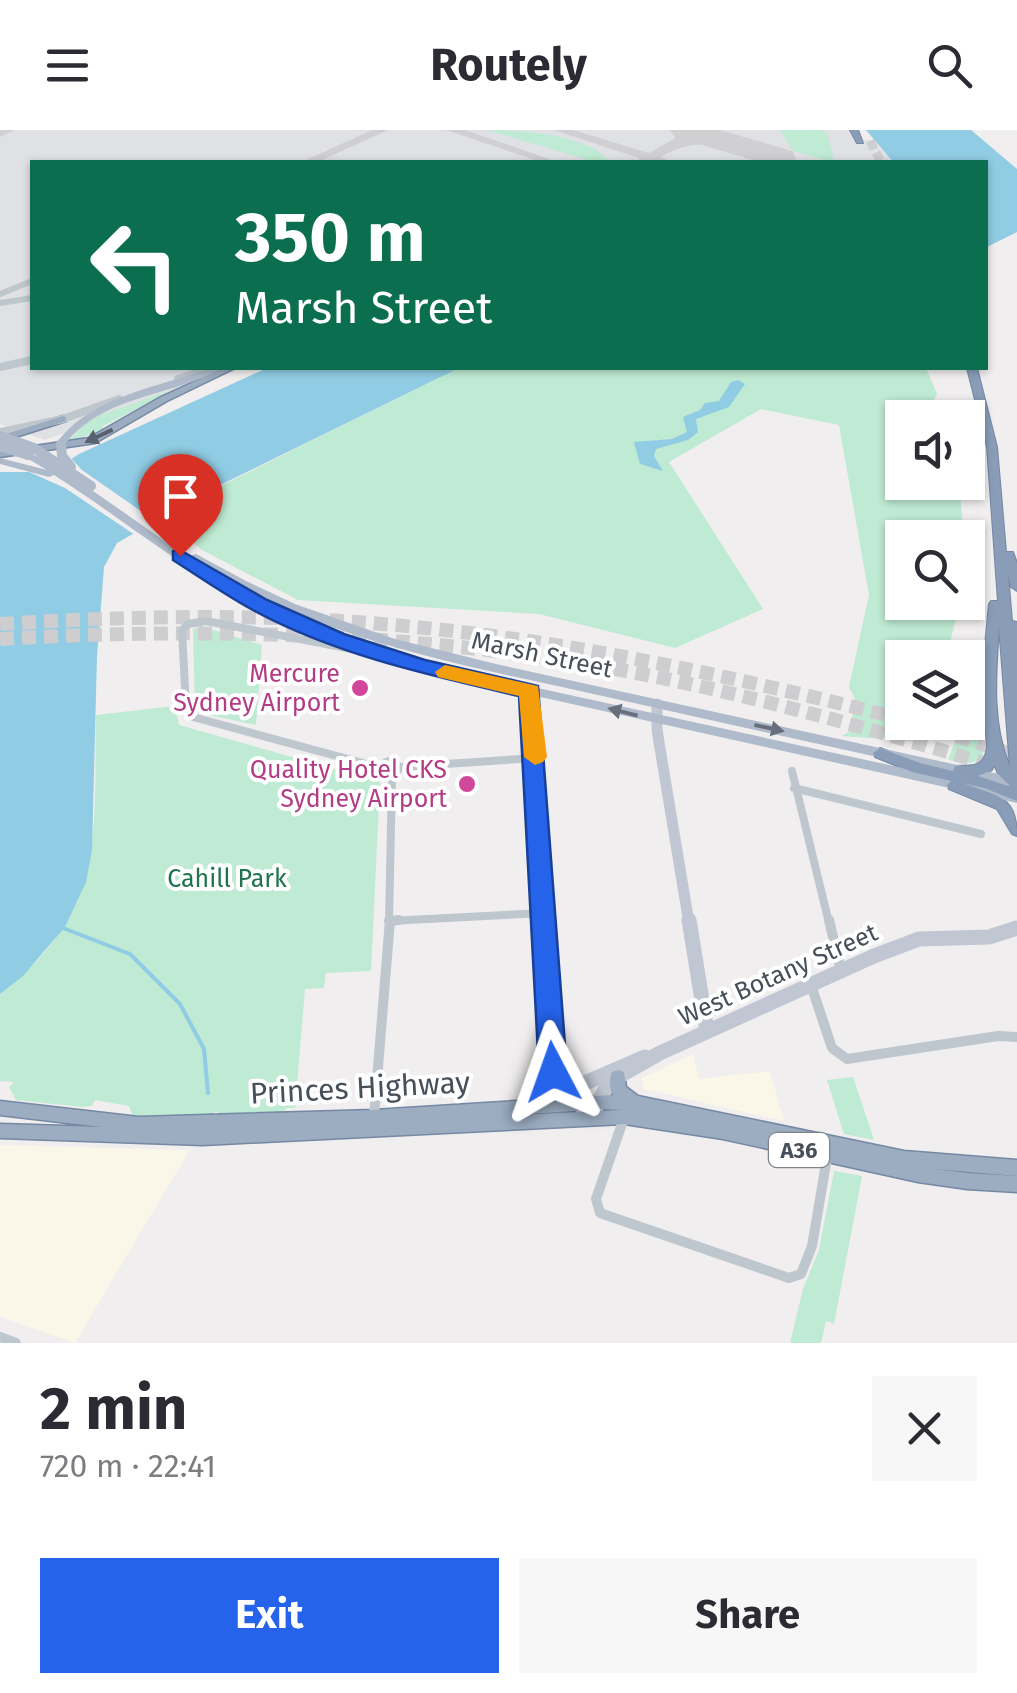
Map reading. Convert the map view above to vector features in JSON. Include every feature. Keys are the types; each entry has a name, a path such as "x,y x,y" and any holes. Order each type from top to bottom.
{"highway":[{"path":"854,130 865,141 863,130"},
{"path":"0,457 92,441 217,370"},
{"path":"973,370 996,447"},
{"path":"981,370 996,447 1016,788"},
{"path":"0,438 63,419"},
{"path":"1004,554 1017,587"},
{"path":"1004,554 1017,670"},
{"path":"1004,554 990,661 995,748 1001,770 1016,788"},
{"path":"956,777 987,766 995,748"},
{"path":"880,753 917,769 1016,788"},
{"path":"956,777 1002,805 1017,830"},
{"path":"995,794 1016,788"},
{"path":"618,1077 618,1090 639,1104"},
{"name":"Princes Highway","path":"0,1131 203,1138 374,1124 534,1105 639,1104 956,1180 1017,1184"},
{"name":"Princes Highway","path":"0,1108 139,1124 374,1124 624,1117 828,1149 936,1163 1017,1168"}],"main road":[{"path":"86,488 65,462 61,444 70,430 82,420 215,370"},
{"path":"0,438 34,448 86,488"},
{"path":"0,457 86,488"},
{"name":"Marsh Street","path":"86,488 269,610 382,655 656,720 917,769"},
{"name":"Marsh Street","path":"168,542 260,593 417,649 880,753"},
{"path":"417,649 524,682 530,691"},
{"path":"656,704 707,1030"},
{"path":"956,777 995,794"},
{"name":"West Botany Street","path":"582,1116 600,1102 605,1087 660,1053 841,971 918,939 989,937 1017,928"},
{"path":"534,1105 627,1063 660,1053"}],"street":[{"path":"0,294 30,282"},
{"path":"0,303 30,298"},
{"path":"0,366 30,360"},
{"path":"63,419 215,370"},
{"name":"Marsh Street","path":"381,768 196,720 186,707 184,626 206,621 382,655"},
{"path":"530,691 553,1072"},
{"path":"392,776 384,774 381,768 390,762 400,767 536,758"},
{"path":"374,1124 389,921 392,776 400,767"},
{"path":"792,771 841,971"},
{"path":"794,788 981,834"},
{"path":"389,921 542,914"},
{"path":"811,985 832,1048 847,1059 998,1036 1017,1037"},
{"path":"624,1117 596,1199 600,1213 789,1278 804,1271 812,1246 828,1149"},
{"path":"0,1337 16,1343"}],"shaded area":[{"path":"0,130 848,130 856,140 872,140 891,160 30,160 30,370 238,370 45,440 0,424"},
{"path":"693,1054 699,1079 770,1071 784,1121 644,1089 641,1078"},
{"path":"0,1145 190,1150 75,1343 0,1317"}],"green space":[{"path":"487,130 569,139 608,160 585,159"},
{"path":"780,130 822,130 825,135 826,130 834,159 823,160 793,151"},
{"path":"455,370 927,370 937,394 934,400 885,400 885,500 961,500 962,520 885,520 885,620 956,620 950,640 885,640 885,739 842,736 850,731 855,699 849,687 869,595 839,425 761,409 669,462 763,609 675,648 539,614 298,600 202,550 160,516"},
{"path":"168,393 103,426 106,429 66,443 90,419"},
{"path":"201,626 262,645 256,725 195,712 193,629"},
{"name":"Cahill Park","path":"175,706 179,725 380,782 371,971 326,973 324,988 305,989 295,1108 286,1108 283,1113 223,1117 216,1111 209,1117 133,1116 129,1106 95,1100 92,1106 82,1107 16,1100 9,1087 14,1082 0,1081 0,994 59,933 76,902 93,835 96,715"},
{"path":"956,740 982,740 983,757 971,763 948,760"},
{"path":"853,1077 874,1140 844,1134 827,1080"},
{"path":"834,1171 862,1176 834,1324 826,1321 821,1343 790,1343 803,1289 819,1250"}],"water":[{"path":"866,130 971,130 1017,169 1017,232 988,246 988,160 891,160"},
{"path":"263,370 455,370 210,490 117,543 104,567 97,656 92,850 86,882 65,927 23,976 0,994 0,472 30,472 43,477 79,454"},
{"path":"731,382 745,384 729,407 696,419 698,432 688,440 656,449 654,456 663,471 640,464 634,442 672,439 687,432 683,417 700,410 705,403 719,401"}],"pier":[{"path":"68,455 82,470 158,523 135,535 65,488 18,467 42,472"}],"waterway":[{"path":"63,928 130,954 180,1004 204,1049 208,1093"}],"taxiway":[{"path":"0,133 9,130"},
{"path":"313,160 382,130"},
{"path":"452,130 546,160"},
{"path":"560,130 650,158"},
{"path":"676,143 682,136 678,130"},
{"path":"676,143 703,138 729,143"},
{"path":"650,158 676,143"},
{"path":"730,143 759,153 761,160"},
{"path":"646,160 650,158"},
{"path":"650,158 658,160"}],"runway":[{"path":"686,130 780,158"}],"tunnel":[{"path":"870,141 880,160"},
{"path":"0,624 213,617 413,627 624,657 885,715"},
{"path":"0,639 213,633 355,638 497,651 625,671 738,695 1017,773"},
{"path":"969,740 1017,756"}],"slow traffic":[{"path":"445,672 530,691 535,757"}],"place":[{"name":"Mercure Sydney Airport","path":"360,688"},
{"name":"Quality Hotel CKS Sydney Airport","path":"467,784"}],"route":[{"path":"180,556 260,605 336,639 422,666 530,691 553,1072"}]}
